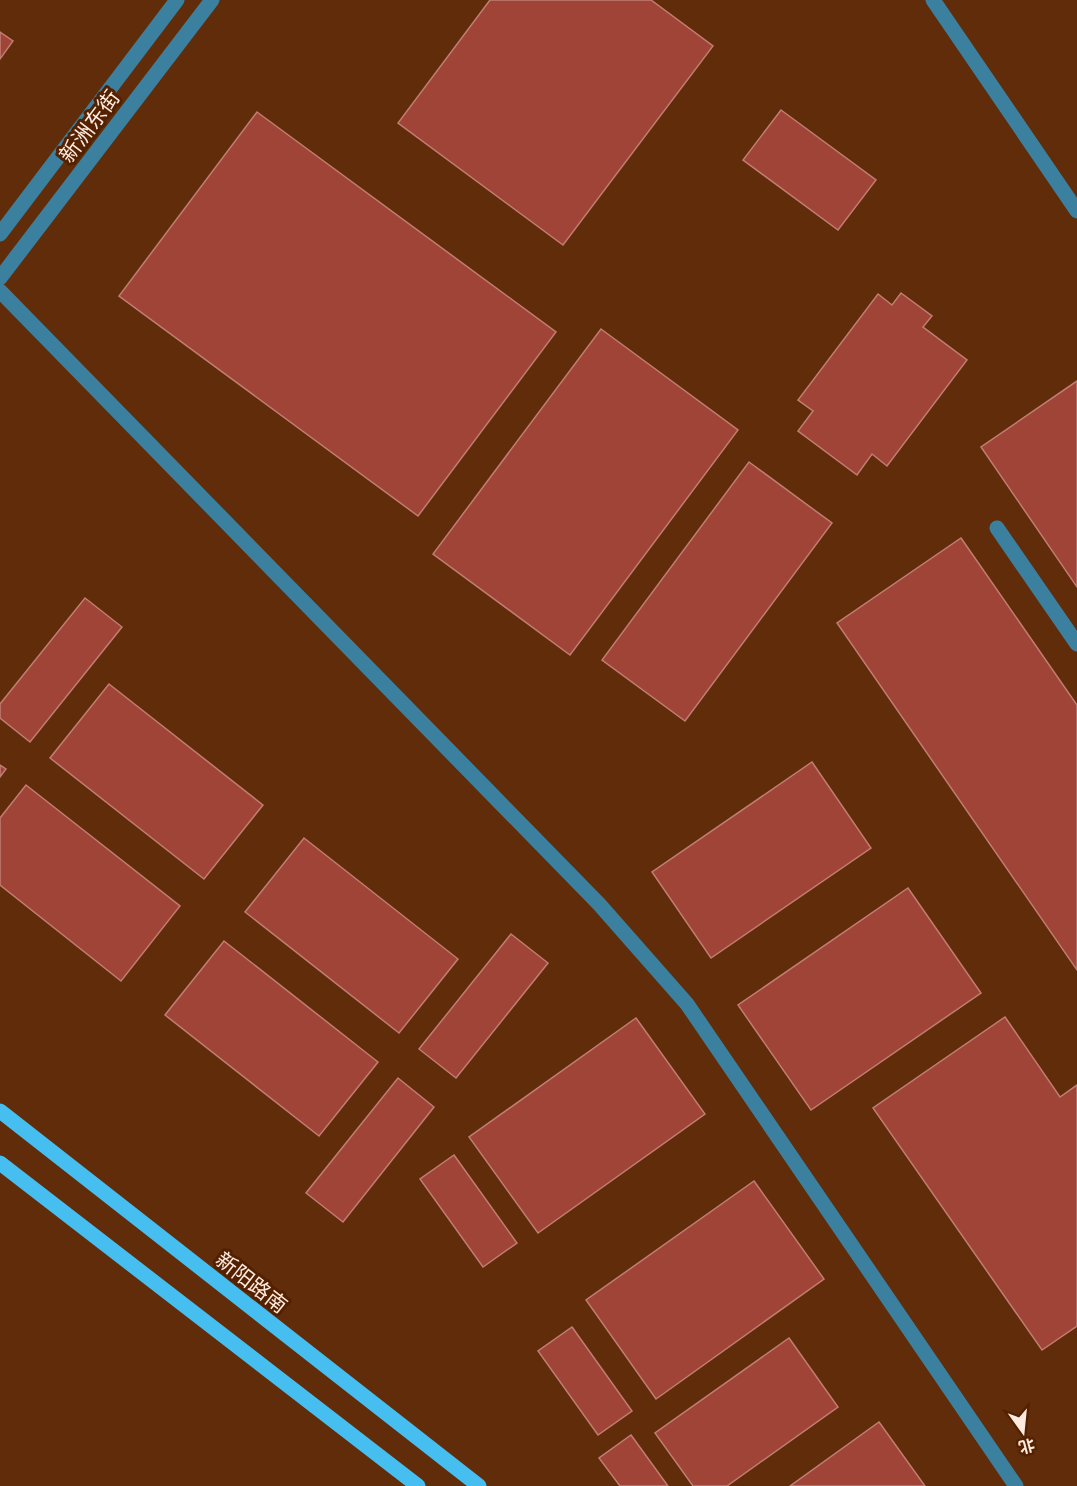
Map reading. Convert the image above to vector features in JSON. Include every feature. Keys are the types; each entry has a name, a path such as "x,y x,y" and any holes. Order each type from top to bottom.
{"main road":[{"name":"新阳路南","path":"0,1111 479,1486"},
{"path":"0,1162 418,1486"}],"street":[{"name":"新洲东街","path":"0,234 177,0"},
{"name":"新洲东街","path":"0,278 212,0"},
{"path":"933,0 1077,210"},
{"path":"0,291 599,904 687,1004 1016,1486"},
{"path":"996,528 1077,644"}],"building":[{"path":"490,0 651,0 713,46 563,245 398,123"},
{"path":"0,32 13,41 0,59"},
{"path":"781,110 876,180 838,230 743,160"},
{"path":"257,112 556,332 418,516 119,296"},
{"path":"901,293 932,316 923,327 967,360 887,466 872,454 857,475 798,431 813,411 798,400 878,294 892,305"},
{"path":"601,329 738,430 570,655 433,554"},
{"path":"1077,381 1077,587 981,447"},
{"path":"749,462 832,523 685,721 602,660"},
{"path":"961,538 1077,705 1077,970 837,623"},
{"path":"85,598 122,627 30,742 0,718 0,704"},
{"path":"109,684 263,805 204,879 50,758"},
{"path":"812,762 871,848 711,958 652,872"},
{"path":"0,765 6,769 0,777"},
{"path":"26,785 180,906 121,981 0,885 0,818"},
{"path":"304,838 458,959 399,1033 245,912"},
{"path":"908,888 981,993 811,1110 738,1005"},
{"path":"511,934 548,963 456,1078 419,1049"},
{"path":"224,941 378,1062 319,1136 165,1015"},
{"path":"1005,1017 1060,1097 1077,1085 1077,1326 1042,1350 873,1108"},
{"path":"636,1018 705,1114 538,1233 469,1137"},
{"path":"398,1078 434,1107 343,1222 306,1193"},
{"path":"454,1155 517,1243 483,1267 420,1179"},
{"path":"754,1181 824,1279 656,1399 586,1300"},
{"path":"572,1327 632,1411 598,1435 538,1351"},
{"path":"789,1338 838,1407 727,1486 693,1486 655,1433"},
{"path":"879,1422 925,1486 790,1486"},
{"path":"631,1435 668,1486 620,1486 599,1458"}]}
